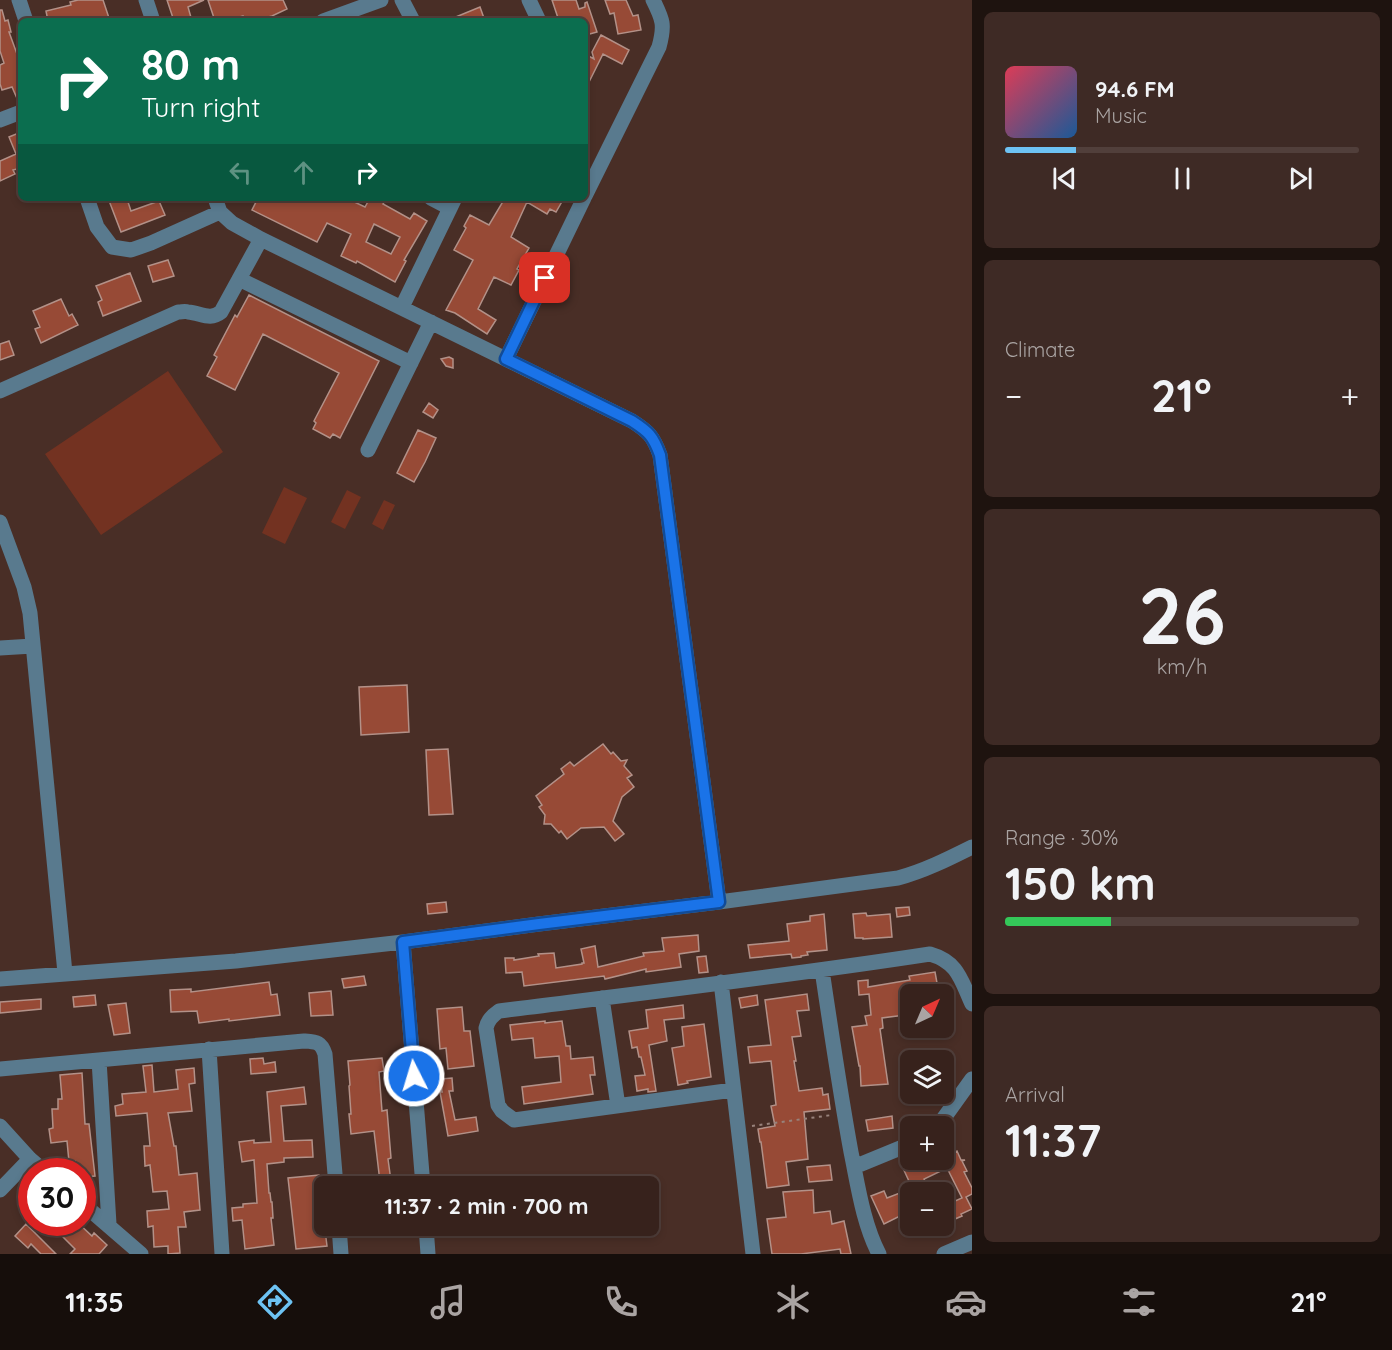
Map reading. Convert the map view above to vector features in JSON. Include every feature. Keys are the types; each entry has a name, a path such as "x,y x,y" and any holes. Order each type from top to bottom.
{"street":[{"path":"19,0 25,18"},
{"path":"146,0 152,18"},
{"path":"331,18 381,0"},
{"path":"402,0 411,18"},
{"path":"529,0 538,18"},
{"path":"588,191 659,47 663,31 653,0"},
{"path":"0,120 18,113"},
{"path":"88,201 97,227 112,247 131,250 151,243 218,205 232,223 261,239 632,421 646,430 654,439 660,455 719,902"},
{"path":"506,359 583,201"},
{"path":"402,308 453,203"},
{"path":"0,391 178,312 189,312 206,317 218,315 261,239"},
{"path":"239,279 411,363"},
{"path":"368,450 431,322"},
{"path":"0,522 24,587 30,613 65,973"},
{"path":"0,648 33,646"},
{"path":"0,979 236,961 403,942 898,878 931,867 972,847"},
{"path":"403,942 422,1176"},
{"path":"733,1090 514,1120 507,1116 498,1105 486,1028 488,1021 499,1011 930,954 948,962 956,970 972,1004"},
{"path":"822,970 854,1167 867,1227 879,1254"},
{"path":"721,982 753,1254"},
{"path":"602,998 618,1106"},
{"path":"0,1069 304,1041 318,1043 323,1047 325,1054 335,1176"},
{"path":"209,1049 222,1254"},
{"path":"99,1060 109,1224"},
{"path":"945,1116 972,1079"},
{"path":"0,1126 29,1158"},
{"path":"854,1167 900,1148"},
{"path":"0,1190 18,1171"},
{"path":"96,1214 141,1254"},
{"path":"340,1236 341,1254"},
{"path":"427,1236 428,1254"},
{"path":"944,1254 972,1242"}],"path":[{"path":"737,1128 844,1113"}],"shaded area":[{"path":"168,371 223,452 101,535 45,454"},
{"path":"284,487 307,498 285,544 262,533"},
{"path":"347,490 361,497 345,529 331,522"},
{"path":"384,500 395,505 383,530 372,524"}],"building":[{"path":"103,0 109,18 47,18 46,11 71,5 70,2"},
{"path":"167,0 204,0 188,7 191,18 173,18"},
{"path":"208,0 283,0 287,9 264,18 243,18 243,16 214,18"},
{"path":"552,0 576,0 579,9 585,7 587,2 597,32 588,34 588,18 558,18"},
{"path":"605,0 626,0 633,16 638,15 641,30 618,34 614,13 610,14"},
{"path":"480,7 484,18 453,18"},
{"path":"0,10 2,10 5,21 8,20 11,32 9,32 18,57 18,101 12,87 2,90 0,65 4,63 0,51"},
{"path":"601,35 629,50 622,64 603,54 588,84 588,56 594,59 592,52"},
{"path":"18,133 18,169 13,170 15,174 0,181 0,161 16,154 9,137"},
{"path":"109,201 132,201 128,202 131,211 159,201 165,215 121,232"},
{"path":"256,201 352,201 365,207 368,201 385,201 383,204 410,219 414,213 427,221 404,260 406,261 395,282 357,261 356,263 341,256 351,234 327,223 317,242 252,210","holes":["374,224 400,237 391,254 366,242"]},
{"path":"503,201 562,201 556,212 550,209 547,214 527,202 511,237 529,248 517,269 519,270 511,285 494,277 478,309 496,320 487,334 455,313 446,310 473,260 454,250 466,228 464,226 470,215 489,225"},
{"path":"168,260 174,276 153,282 148,266"},
{"path":"130,273 141,301 103,316 98,302 102,300 96,286"},
{"path":"249,295 379,361 340,438 333,434 330,438 313,429 316,423 314,421 339,373 263,334 235,390 207,376 217,357 214,355 235,315 237,317"},
{"path":"61,299 69,316 72,314 78,325 41,343 35,329 40,327 33,311"},
{"path":"9,341 14,355 0,360 0,344"},
{"path":"449,357 453,359 453,368 446,366 441,359"},
{"path":"429,403 438,410 433,418 423,412"},
{"path":"418,430 436,438 414,482 397,473"},
{"path":"407,685 409,732 361,735 359,687"},
{"path":"603,744 621,761 627,760 624,766 632,775 627,778 634,787 622,797 613,821 624,834 615,841 604,827 581,828 567,839 551,824 544,824 545,815 539,807 542,805 536,796 564,774 561,769 570,762 574,766"},
{"path":"448,749 453,814 429,815 426,750"},
{"path":"446,902 447,912 428,914 427,904"},
{"path":"909,907 910,915 897,917 896,908"},
{"path":"866,913 867,916 890,914 892,937 855,938 853,914"},
{"path":"824,914 827,950 807,952 808,955 792,958 791,954 750,958 748,945 789,941 787,924 810,921 810,916"},
{"path":"698,935 699,951 679,954 681,967 646,972 646,969 605,979 604,976 524,986 522,972 506,973 505,958 514,958 514,960 554,953 556,968 584,963 581,949 595,946 598,967 644,956 643,953 664,951 662,938"},
{"path":"706,956 708,972 699,973 697,957"},
{"path":"935,972 937,984 900,984 900,1016 882,1018 883,1028 880,1029 888,1084 861,1086 860,1066 852,1027 867,1025 865,1016 871,1015 869,994 859,995 858,981 868,980 868,987 910,980 909,976"},
{"path":"364,976 366,985 344,988 342,979"},
{"path":"269,982 271,995 277,994 280,1015 199,1023 197,1011 171,1012 170,990 191,989 191,992"},
{"path":"331,991 333,1015 311,1016 309,993"},
{"path":"807,994 809,1010 797,1011 801,1036 792,1037 799,1091 822,1088 823,1095 828,1094 830,1109 804,1112 808,1159 786,1162 789,1185 767,1188 758,1129 775,1126 771,1106 776,1105 771,1061 750,1063 748,1047 771,1045 765,1000"},
{"path":"95,995 96,1005 74,1007 73,997"},
{"path":"757,995 758,1005 741,1008 739,998"},
{"path":"41,999 41,1009 0,1013 0,1002"},
{"path":"126,1003 130,1033 114,1035 108,1005"},
{"path":"683,1005 684,1018 664,1020 667,1041 649,1045 656,1091 648,1092 648,1089 637,1091 635,1076 645,1075 637,1047 632,1048 629,1031 648,1028 646,1010"},
{"path":"462,1007 464,1031 470,1031 474,1066 448,1069 446,1048 440,1049 437,1009"},
{"path":"545,1021 545,1023 562,1021 566,1046 570,1046 571,1059 593,1057 595,1075 590,1075 593,1094 524,1104 522,1087 561,1082 559,1056 535,1058 533,1038 512,1040 510,1025"},
{"path":"704,1024 711,1077 678,1085 672,1048 684,1046 682,1027"},
{"path":"263,1058 264,1064 275,1062 276,1072 251,1074 250,1059"},
{"path":"382,1058 384,1071 379,1072 382,1111 387,1110 390,1176 379,1176 374,1131 351,1134 348,1061"},
{"path":"152,1065 154,1092 178,1089 176,1070 194,1068 195,1083 189,1084 192,1111 168,1113 174,1146 176,1146 179,1175 197,1173 200,1210 184,1212 186,1227 178,1227 180,1253 168,1254 168,1246 154,1247 153,1226 148,1227 147,1211 169,1209 167,1191 153,1192 150,1165 145,1166 144,1146 150,1146 147,1113 116,1116 115,1106 123,1104 122,1094 146,1092 143,1066"},
{"path":"82,1073 85,1124 89,1124 93,1158 69,1158 67,1141 51,1143 49,1129 53,1128 52,1109 58,1109 58,1099 62,1099 60,1075"},
{"path":"452,1078 453,1091 449,1091 455,1120 476,1117 478,1131 448,1136 440,1092 442,1092 441,1079"},
{"path":"304,1087 306,1104 281,1106 284,1141 312,1140 313,1157 284,1158 284,1162 267,1164 274,1245 245,1249 242,1220 233,1221 232,1208 257,1203 254,1160 242,1162 239,1142 254,1140 254,1143 271,1142 267,1092"},
{"path":"892,1116 893,1128 868,1131 866,1120"},
{"path":"957,1151 961,1160 965,1160 962,1161 967,1171 964,1172 972,1188 972,1194 966,1197 972,1209 954,1219 954,1202 962,1198 948,1170 954,1170 954,1153"},
{"path":"830,1165 832,1180 809,1182 807,1167"},
{"path":"904,1170 943,1170 924,1179 925,1182 909,1182"},
{"path":"319,1175 314,1176 314,1236 326,1236 327,1246 296,1249 288,1178"},
{"path":"813,1190 814,1213 830,1211 832,1224 844,1221 851,1254 841,1254 840,1249 801,1254 772,1254 767,1219 786,1217 783,1192"},
{"path":"884,1191 887,1198 900,1193 900,1216 884,1224 871,1196"},
{"path":"18,1233 18,1236 38,1236 56,1254 41,1254 31,1244 28,1248 15,1236"},
{"path":"96,1235 107,1245 99,1254 70,1254 75,1249 62,1236"}],"route":[{"path":"414,1076 403,942 719,902 660,455 654,439 646,430 632,421 506,359 545,278"}]}
